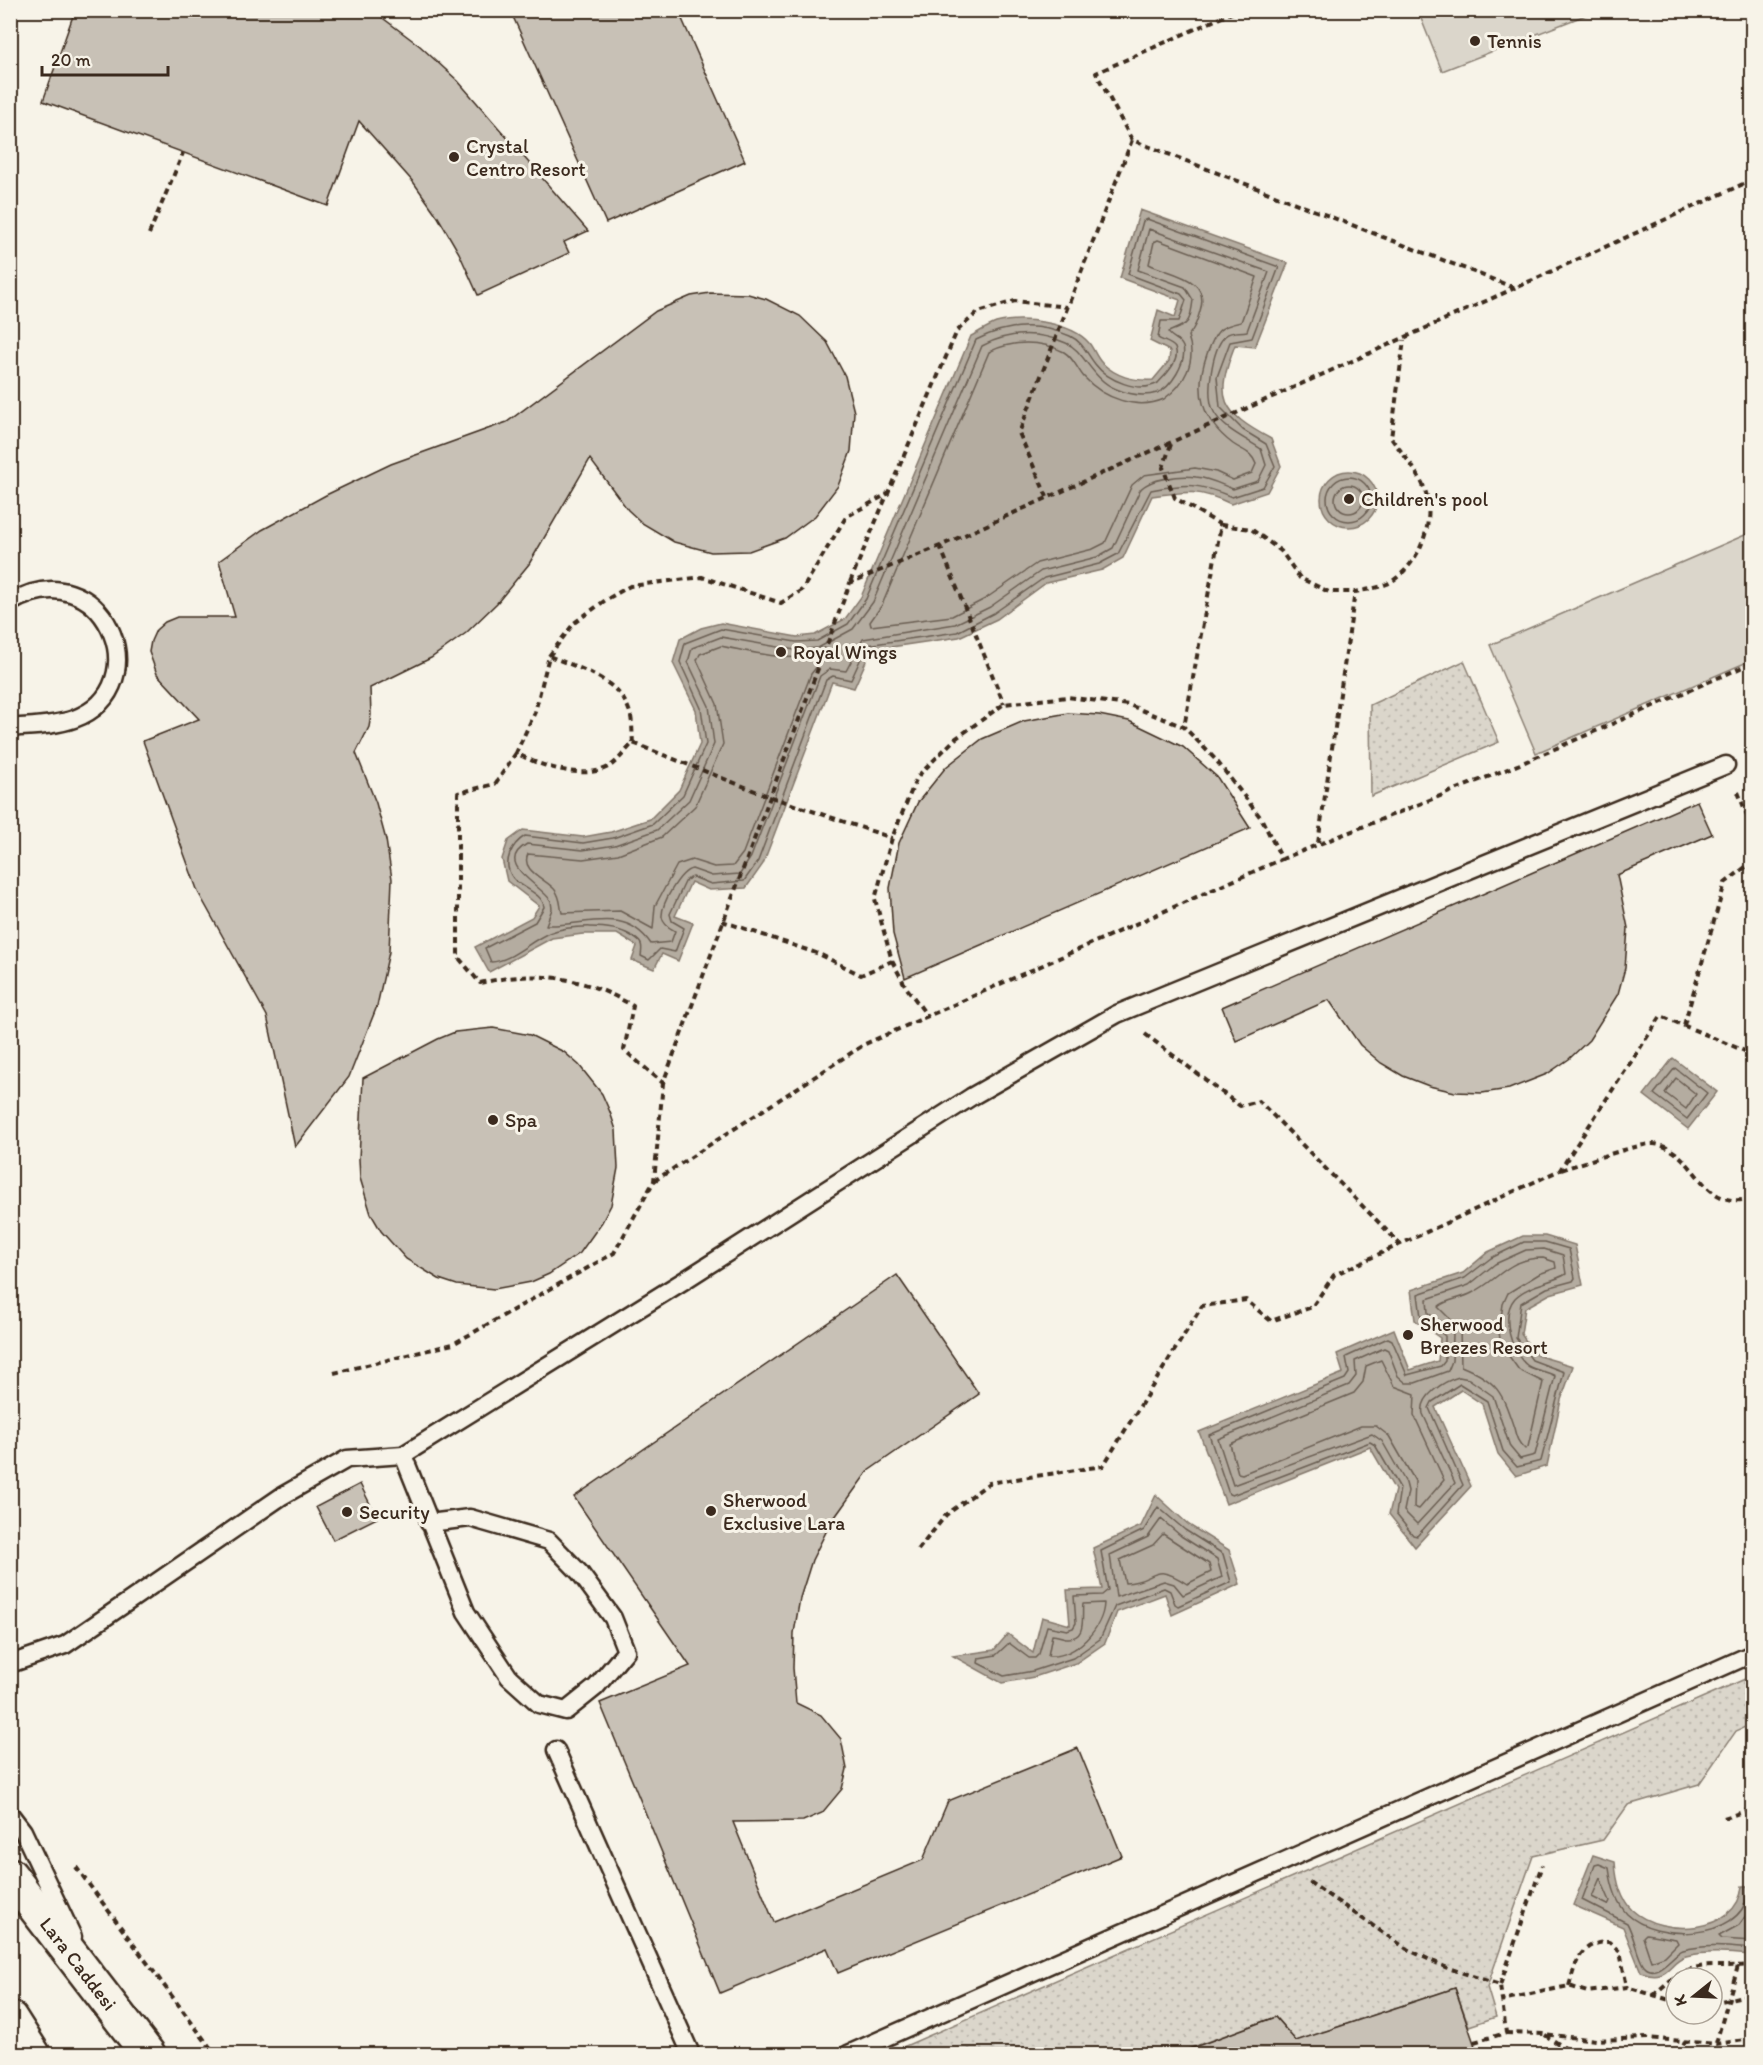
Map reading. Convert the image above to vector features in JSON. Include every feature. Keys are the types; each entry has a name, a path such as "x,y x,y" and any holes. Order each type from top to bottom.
{"main road":[{"name":"Lara Caddesi","path":"10,1875 148,2055"},
{"path":"10,2018 33,2055"}],"lane":[{"path":"10,603 25,594 44,590 65,591 83,598 99,610 111,626 117,645 117,663 113,681 104,697 91,710 57,723 10,728"},
{"path":"10,1664 65,1645 282,1496 347,1459 403,1455 685,1280 971,1097 1117,1014 1726,765"},
{"path":"403,1455 429,1523 466,1612 509,1677 539,1704 566,1711 596,1687 626,1651 613,1618 580,1574 549,1541 470,1518 429,1523"},
{"path":"848,2055 1752,1654"},
{"path":"556,1750 691,2055"},
{"path":"10,1814 23,1831 96,1987"}],"path":[{"path":"1238,10 1096,73 1131,140 1515,288"},
{"path":"1047,497 1019,433 1131,140"},
{"path":"149,234 183,153"},
{"path":"850,583 940,546 1404,339 1752,180"},
{"path":"334,1372 453,1344 614,1253 654,1181 663,1083 768,796 850,583 957,331 978,312 1015,301 1067,308"},
{"path":"1171,443 1163,468 1175,498 1221,525 1251,530 1281,550 1300,578 1329,592 1356,592 1387,584 1410,565 1426,538 1427,498 1414,469 1391,438 1404,339"},
{"path":"663,1083 624,1050 633,1006 606,989 562,977 508,977 480,983 458,957 458,793 495,783 516,753 535,712 549,656 574,623 607,599 630,586 659,585 702,577 780,603 802,591 846,517 889,493"},
{"path":"1184,727 1221,525"},
{"path":"940,546 1004,704"},
{"path":"1318,843 1356,592"},
{"path":"549,656 584,670 613,686 630,710 633,743"},
{"path":"654,1181 865,1044 1318,843 1520,764 1752,663"},
{"path":"927,1017 906,987 892,961 875,899 892,838 916,777 955,739 1004,704 1067,698 1130,705 1184,727 1216,760 1261,818 1282,859"},
{"path":"633,743 768,796 892,838"},
{"path":"516,753 532,762 574,773 609,767 633,743"},
{"path":"1684,1025 1725,883 1752,862"},
{"path":"722,921 819,954 861,975 892,961"},
{"path":"1117,1014 1240,1106 1259,1101 1399,1242"},
{"path":"1560,1170 1661,1016 1752,1054"},
{"path":"918,1550 946,1515 988,1483 1103,1466 1202,1306 1246,1300 1271,1321 1312,1307 1334,1275 1399,1242 1560,1170 1653,1143 1674,1151 1710,1192 1729,1201 1752,1198"},
{"path":"1724,1818 1752,1809"},
{"path":"74,1864 215,2055"},
{"path":"1506,2033 1500,1985 1542,1865"},
{"path":"1308,1881 1407,1949 1445,1967 1500,1985"},
{"path":"1569,1986 1577,1960 1585,1949 1595,1942 1609,1942 1620,1952 1627,1987"},
{"path":"1652,1996 1681,1971 1702,1965 1752,1965"},
{"path":"1716,2044 1738,1966"},
{"path":"1502,2000 1569,1986 1587,1992 1627,1987 1664,1999"},
{"path":"1724,2002 1752,1994"},
{"path":"1474,2042 1506,2033 1543,2034 1571,2039 1647,2038 1716,2044 1752,2040"},
{"path":"1543,2034 1574,2055"},
{"path":"1679,2055 1685,2041"}],"shaded area":[{"name":"Tennis","path":"1418,11 1596,11 1442,71"},
{"path":"1752,532 1752,660 1536,753 1490,645"},
{"path":"1464,661 1499,742 1371,796 1370,705"},
{"path":"1752,1676 1752,1724 1736,1731 1699,1784 1628,1805 1603,1840 1533,1856 1487,1987 1496,2017 1469,2026 1455,1988 1296,2041 1275,2017 1174,2054 887,2054"}],"water":[{"path":"1140,210 1288,263 1255,347 1235,345 1225,379 1226,402 1232,412 1241,421 1271,439 1281,466 1267,492 1231,504 1193,492 1152,496 1123,558 1102,570 1046,583 997,619 959,637 871,650 854,688 832,682 763,864 746,888 709,890 691,882 675,916 693,923 678,961 662,954 654,969 632,960 637,946 617,934 583,934 552,938 489,972 475,947 532,917 539,906 507,881 502,859 508,841 523,830 583,837 611,832 650,819 679,790 700,744 696,710 673,663 680,639 701,628 721,623 797,637 815,635 845,619 861,597 971,336 993,324 1007,321 1032,321 1059,326 1081,336 1089,343 1102,363 1113,372 1132,379 1153,380 1169,361 1170,351 1150,341 1158,310 1175,317 1180,300 1120,278"},
{"name":"Children's pool","path":"1349,471 1360,473 1369,479 1375,488 1377,499 1375,510 1369,519 1360,525 1349,527 1338,525 1329,519 1323,510 1321,499 1323,488 1329,479 1338,473"},
{"path":"1673,1058 1717,1092 1688,1129 1644,1095"},
{"path":"1523,1236 1545,1236 1575,1245 1583,1285 1550,1294 1525,1308 1521,1334 1536,1355 1573,1366 1561,1400 1547,1466 1516,1476 1498,1454 1482,1404 1461,1390 1435,1407 1471,1486 1415,1547 1389,1514 1395,1490 1370,1447 1226,1504 1199,1432 1343,1373 1337,1354 1394,1329 1410,1370 1438,1361 1440,1338 1415,1320 1411,1290 1463,1273 1488,1252"},
{"path":"1156,1495 1189,1525 1229,1550 1240,1584 1172,1615 1165,1594 1117,1612 1105,1643 1076,1663 1034,1677 1002,1683 953,1656 994,1650 1008,1634 1033,1653 1042,1617 1070,1625 1067,1590 1102,1589 1093,1548 1141,1526"},
{"path":"1593,1855 1615,1862 1619,1888 1624,1900 1632,1910 1645,1919 1661,1925 1697,1926 1713,1922 1727,1914 1737,1902 1742,1886 1752,1886 1752,1955 1694,1954 1680,1959 1672,1966 1664,1966 1663,1973 1641,1972 1623,1927 1573,1905"}],"building":[{"path":"75,10 372,10 420,46 458,81 588,231 564,242 569,253 478,295 459,253 438,217 414,183 359,121 328,206 43,101"},
{"path":"510,10 678,10 745,161 606,223"},
{"path":"710,293 748,294 766,299 800,316 827,342 845,376 854,412 851,451 838,486 815,516 785,538 749,551 711,552 674,542 642,523 628,510 590,459 529,564 497,603 466,633 431,658 370,688 369,727 356,753 376,803 386,840 392,879 389,952 377,1006 349,1077 295,1147 267,1016 198,892 143,741 199,719 157,674 149,652 156,630 165,622 177,617 235,617 219,561 262,530 326,495 391,464 507,422 656,311 691,296"},
{"path":"1068,713 1099,715 1129,721 1183,747 1217,777 1250,828 905,978 893,934 890,888 899,843 918,802 946,767 982,739 1024,721"},
{"path":"1697,801 1712,834 1617,875 1628,928 1625,968 1618,994 1589,1040 1569,1059 1547,1074 1509,1089 1482,1093 1455,1092 1429,1086 1403,1076 1381,1063 1360,1045 1329,1000 1236,1041 1222,1007"},
{"path":"493,1028 530,1035 564,1052 579,1065 602,1094 610,1112 616,1130 618,1168 611,1205 580,1253 549,1274 531,1282 494,1289 457,1285 439,1279 406,1259 381,1231 371,1214 360,1178 359,1159 363,1078 455,1032"},
{"path":"897,1275 979,1394 868,1471 830,1524 812,1560 800,1598 794,1633 793,1668 796,1703 821,1715 841,1739 847,1769 842,1789 822,1813 803,1821 733,1822 774,1922 923,1860 948,1801 1078,1748 1122,1856 838,1973 827,1948 720,1993 600,1703 690,1666 574,1497"},
{"name":"Security","path":"360,1484 377,1518 333,1540 316,1507"},
{"path":"1455,1988 1478,2055 1185,2055 1184,2051 1275,2017 1296,2041"}],"place":[{"name":"Tennis","path":"1475,41"},
{"name":"Crystal Centro Resort","path":"454,157"},
{"name":"Children's pool","path":"1349,499"},
{"name":"Royal Wings","path":"781,652"},
{"name":"Spa","path":"493,1120"},
{"name":"Sherwood Breezes Resort","path":"1408,1335"},
{"name":"Sherwood Exclusive Lara","path":"711,1511"},
{"name":"Security","path":"347,1512"}]}
